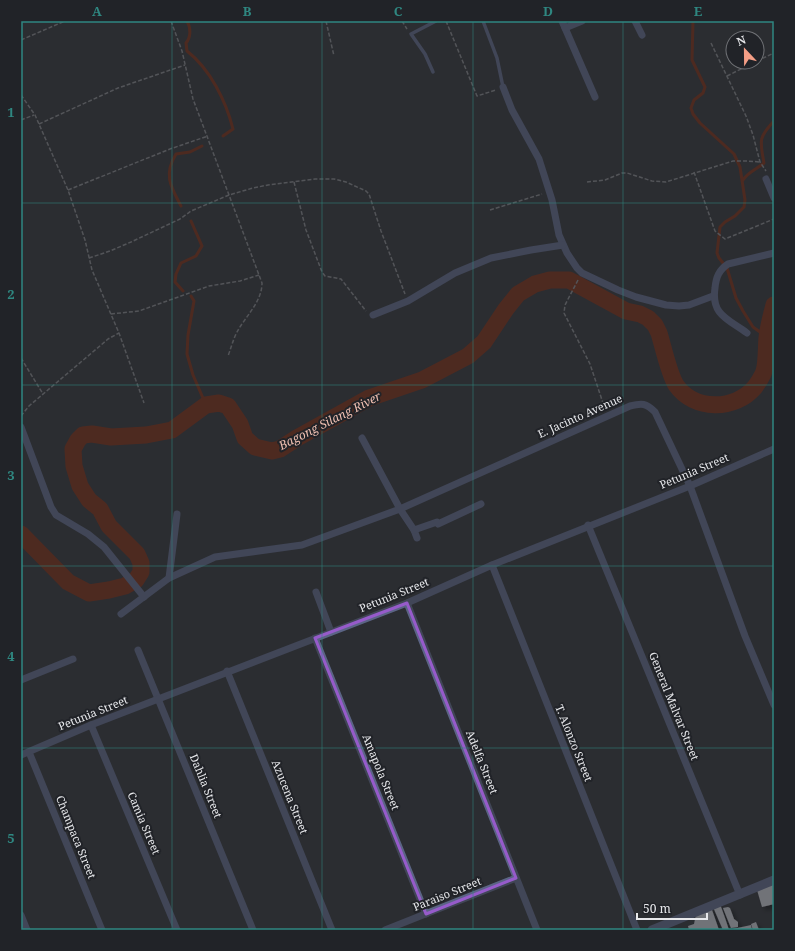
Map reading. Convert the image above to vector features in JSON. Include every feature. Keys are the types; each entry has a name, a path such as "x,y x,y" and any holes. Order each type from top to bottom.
{"street":[{"path":"562,21 595,97"},
{"path":"565,28 582,21"},
{"path":"635,21 642,35"},
{"path":"503,87 512,110 539,160 550,192 555,221 563,245 571,261 582,273 636,297 666,305 689,305 714,296"},
{"path":"766,180 774,198"},
{"path":"372,315 408,301 455,273 491,258 563,245"},
{"path":"747,333 721,315 717,309 714,296 717,275 722,268 728,264 774,253"},
{"name":"E. Jacinto Avenue","path":"121,614 169,578 215,557 302,545 400,509 630,406 639,404 648,405 655,412 690,486 745,636 774,705"},
{"path":"21,427 51,507 56,515 96,539 144,597"},
{"path":"362,438 400,509 414,530 417,538"},
{"name":"Petunia Street","path":"21,755 91,725 407,602 492,564 690,486 774,449"},
{"path":"414,530 436,522 438,524 481,504"},
{"path":"169,578 177,514"},
{"name":"General Malvar Street","path":"588,525 740,895"},
{"name":"T. Alonzo Street","path":"492,564 637,930"},
{"path":"316,592 331,632"},
{"name":"Adelfa Street","path":"407,602 537,930"},
{"name":"Amapola Street","path":"315,638 426,914"},
{"name":"Dahlia Street","path":"138,650 253,930"},
{"path":"21,680 73,659"},
{"name":"Azucena Street","path":"227,672 332,930"},
{"name":"Camia Street","path":"91,725 177,930"},
{"name":"Champaca Street","path":"29,752 102,930"},
{"name":"Paraiso Street","path":"385,930 516,878"},
{"path":"652,930 774,880"},
{"path":"21,915 27,930"}],"lane":[{"path":"433,72 425,54 411,34 436,21"},
{"path":"483,21 498,58 503,87"}],"path":[{"path":"21,40 65,21"},
{"path":"171,21 194,99 262,283 262,290 259,299 244,320 236,335 228,356"},
{"path":"326,21 334,56"},
{"path":"402,21 411,34"},
{"path":"446,21 477,96 503,87"},
{"path":"711,43 753,135 760,163 765,169"},
{"path":"765,58 774,53"},
{"path":"39,124 118,88 185,65"},
{"path":"726,76 739,70"},
{"path":"21,95 35,115 68,190 85,240 92,270 119,333 144,402"},
{"path":"21,120 35,115"},
{"path":"68,190 170,149 208,136"},
{"path":"587,182 605,180 627,173 652,181 666,182 733,161 760,163"},
{"path":"694,172 715,230 725,239 774,219"},
{"path":"89,258 131,242 180,219 191,211 229,195 268,185 314,179 334,179 346,182 366,191 369,194 381,231 408,301"},
{"path":"294,182 306,230 322,272 325,276 341,279 364,310 372,315"},
{"path":"490,210 550,192"},
{"path":"111,314 139,312 209,286 240,281 259,274"},
{"path":"580,276 565,305 564,313 590,364 607,416"},
{"path":"21,416 28,406 108,339 119,333"},
{"path":"21,358 44,394"}],"highlighted area":[{"path":"407,603 516,878 426,914 315,638"}],"building":[{"path":"774,884 774,904 762,907 757,890"},
{"path":"720,904 729,930 723,930 713,907"},
{"path":"711,907 719,930 689,930 688,926 694,924 696,914"},
{"path":"723,908 730,908 734,919 738,922 738,927 731,928"},
{"path":"756,922 759,930 753,930 751,924"},
{"path":"751,925 752,930 733,930 733,929"}],"waterway":[{"path":"187,21 190,32 186,43 187,51 210,76 230,118 233,129 223,136"},
{"path":"693,21 692,60 705,87 703,93 694,100 691,108 693,114 700,123 734,154 740,167 745,200 744,207 720,227 717,253 727,268 736,298 743,311 753,327 767,337"},
{"path":"743,180 764,163 761,145 762,140 765,132 774,121"},
{"path":"181,206 170,181 169,175 172,161 176,154 190,152 202,146"},
{"path":"183,291 175,282 176,274 181,263 196,256 202,246 191,221"},
{"name":"Bagong Silang River","path":"21,534 68,582 89,593 125,586 136,580 141,572 141,563 137,554 109,526 100,509 89,500 80,486 74,466 73,449 83,435 92,434 111,437 146,435 172,430 206,405 219,403 228,406 240,424 245,438 255,447 272,451 280,449 369,398 422,380 468,356 484,342 518,294 535,284 550,280 569,280 626,311 640,314 648,318 655,325 659,333 673,380 676,385 684,394 693,400 715,405 726,404 747,395 755,387 763,374 767,334 774,305"},
{"path":"191,296 194,301 188,335 187,354 193,375 206,405"}]}
